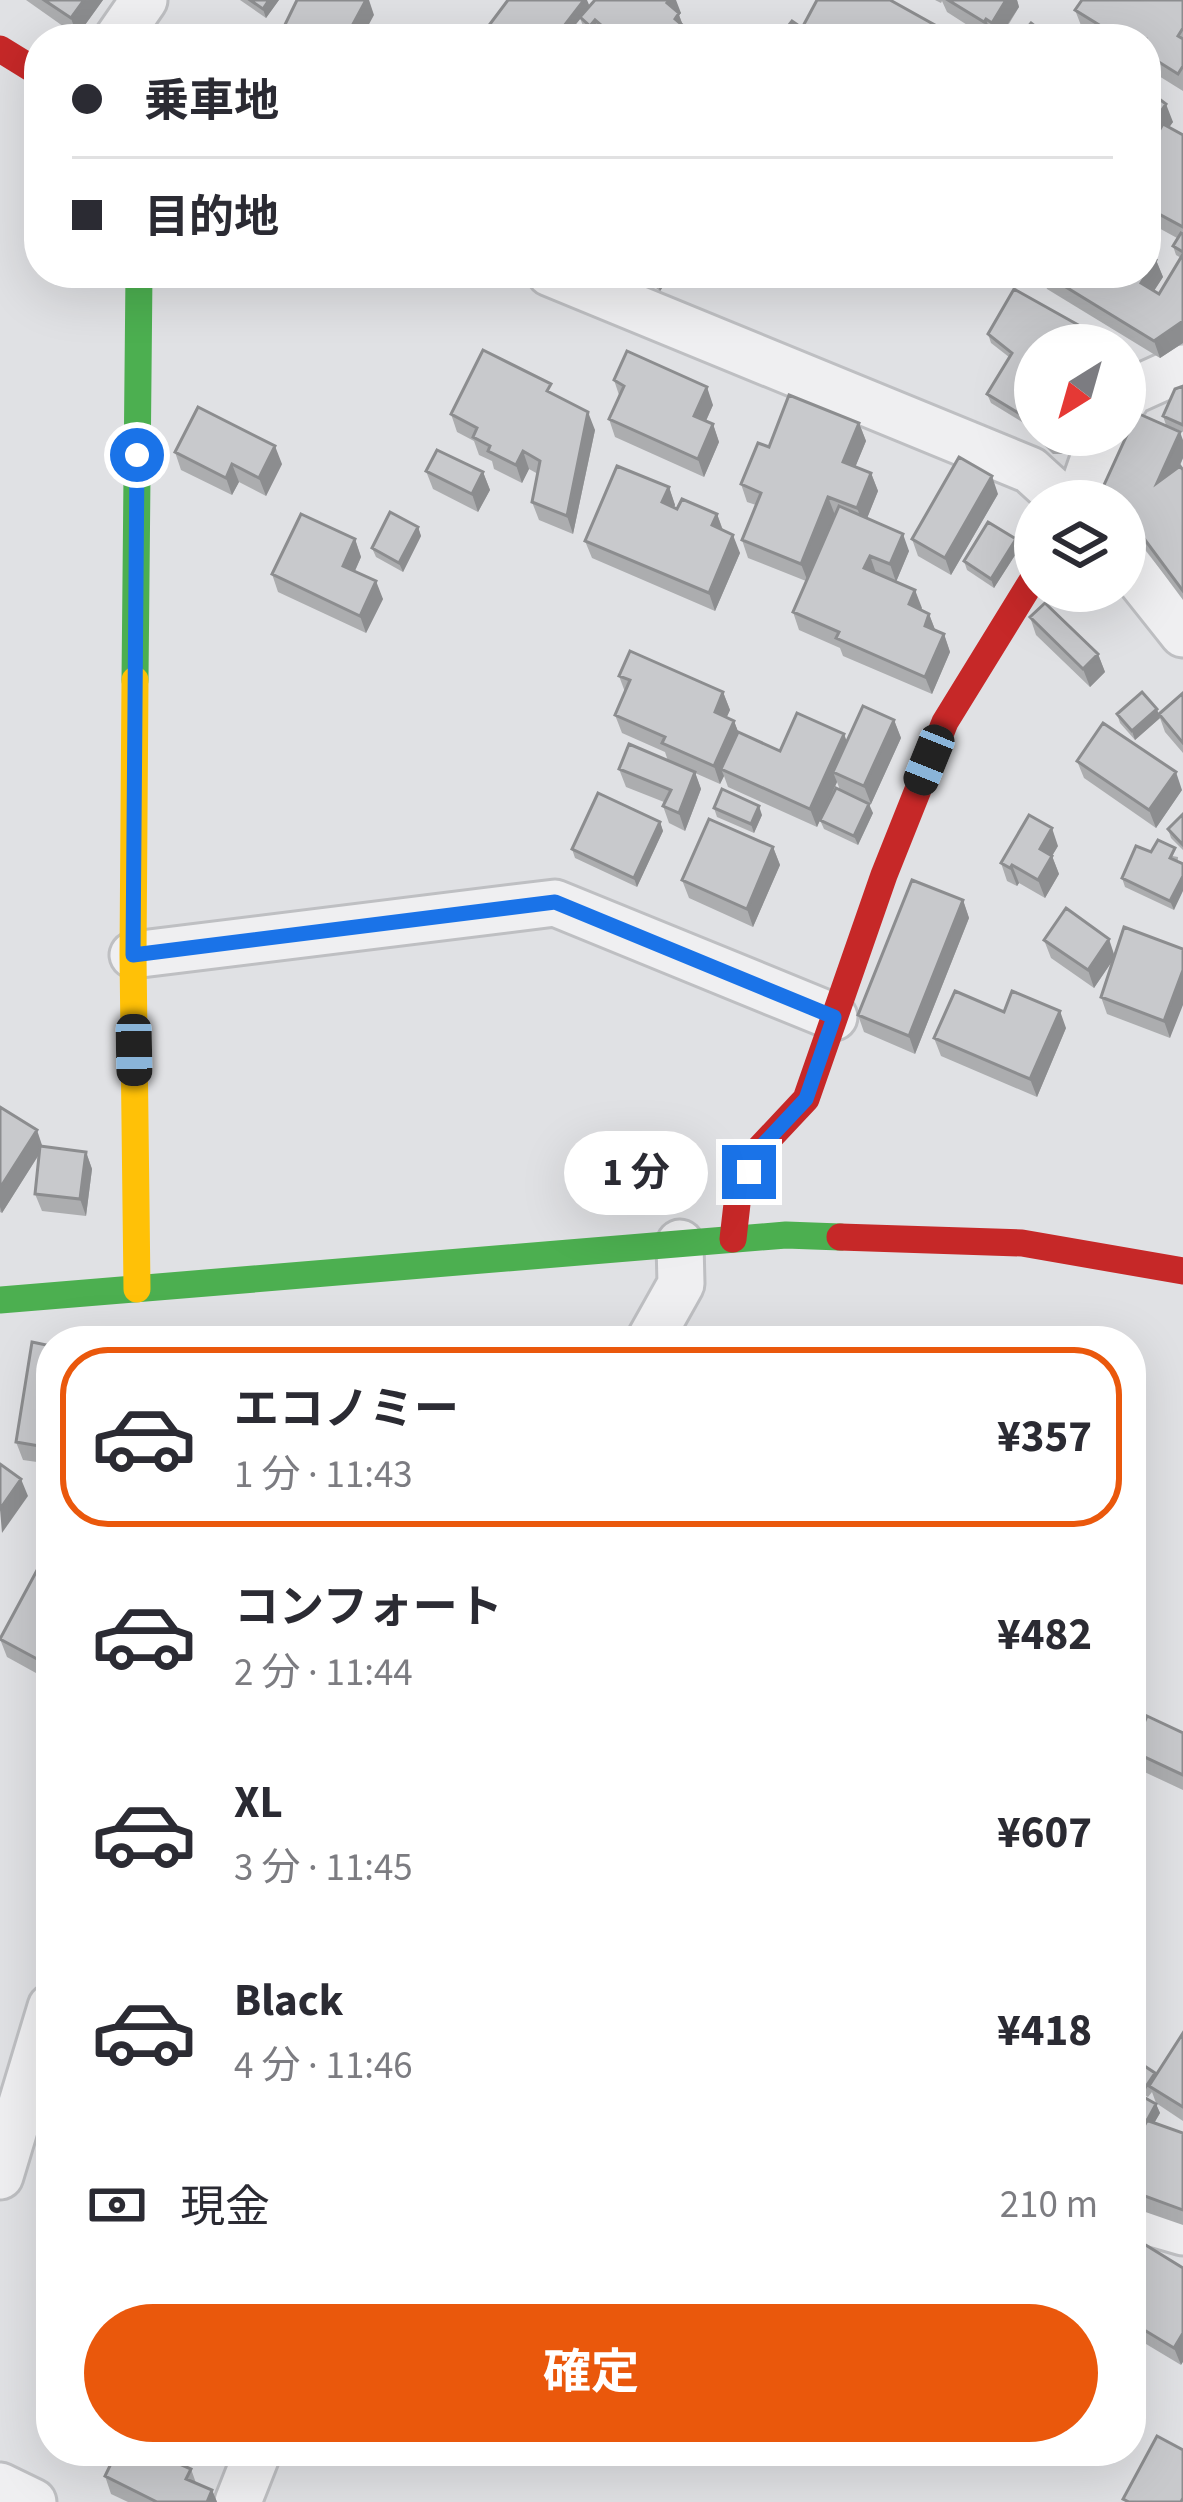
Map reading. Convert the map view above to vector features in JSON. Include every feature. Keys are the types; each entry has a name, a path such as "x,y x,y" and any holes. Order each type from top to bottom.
{"street":[{"path":"137,1289 133,955 139,288"},
{"path":"587,288 1030,470 1041,480"},
{"path":"1146,385 1183,368"},
{"path":"1146,587 1183,634"},
{"path":"734,1239 738,1195 760,1148 806,1099 884,875 945,722 1014,610"},
{"path":"133,955 555,902 834,1017"},
{"path":"0,1300 834,1234 1022,1243 1183,1270"},
{"path":"658,1326 682,1284 680,1243"},
{"path":"0,2176 36,2057"},
{"path":"1146,2222 1183,2233"},
{"path":"238,2502 252,2466"},
{"path":"0,2486 33,2502"}],"building":[{"path":"44,0 84,0 71,18"},
{"path":"297,0 366,0 353,24 285,24"},
{"path":"508,0 584,0 566,24 490,24"},
{"path":"595,0 670,0 667,3 679,13 675,19 681,24 600,24 595,20 588,24 580,17"},
{"path":"817,0 890,0 933,24 804,24"},
{"path":"948,0 1006,0 992,23"},
{"path":"1082,0 1183,0 1183,28 1178,36 1183,39 1183,66 1178,74 1161,63 1161,24 1098,24 1075,10"},
{"path":"1163,124 1183,135 1183,227 1161,215"},
{"path":"1183,234 1183,252 1173,246"},
{"path":"1183,254 1183,321 1154,341 1146,336 1146,324 1126,324 1067,288 1149,288 1159,294"},
{"path":"1014,289 1076,324 1014,324 1014,410 987,394 1012,353 988,334"},
{"path":"483,350 551,384 547,391 588,412 567,516 532,502 540,461 523,451 516,465 488,451 490,446 473,437 477,428 451,414"},
{"path":"627,351 707,387 694,416 713,424 698,459 609,419 624,386 614,380"},
{"path":"1183,386 1183,425 1163,416 1175,389"},
{"path":"789,395 859,423 843,462 871,473 857,508 828,497 801,564 742,540 761,493 741,484 758,443 769,447"},
{"path":"198,407 275,446 259,478 232,464 226,478 175,452"},
{"path":"1146,417 1180,432 1157,483 1180,466 1183,470 1183,591 1146,541 1146,480 1106,480 1117,456 1146,456"},
{"path":"437,450 483,472 472,494 426,471"},
{"path":"959,457 992,476 945,558 912,539"},
{"path":"617,466 669,487 662,502 677,509 682,499 717,514 712,525 733,535 709,593 585,541"},
{"path":"839,506 903,534 890,564 870,556 864,568 915,590 909,604 929,614 925,626 944,634 925,677 836,638 839,632 793,612"},
{"path":"390,512 418,527 399,563 372,548"},
{"path":"301,514 355,539 343,566 376,581 360,616 272,574"},
{"path":"988,522 1014,538 991,579 964,561"},
{"path":"1035,612 1054,612 1098,654 1083,669 1030,617"},
{"path":"630,651 723,692 715,712 734,721 714,766 615,715 630,680 619,676"},
{"path":"1142,692 1157,709 1132,731 1117,714"},
{"path":"1183,693 1183,743 1159,714"},
{"path":"863,706 894,720 864,786 833,772"},
{"path":"797,713 844,734 810,809 721,769 738,732 780,751"},
{"path":"1103,723 1176,772 1149,810 1077,761"},
{"path":"629,744 695,772 679,813 663,806 671,790 619,769"},
{"path":"836,788 869,804 854,836 820,820"},
{"path":"722,789 759,806 751,824 714,808"},
{"path":"598,793 660,822 634,878 572,849"},
{"path":"1183,814 1183,845 1168,829"},
{"path":"1029,815 1052,828 1040,849 1052,856 1038,880 1001,863"},
{"path":"709,819 773,847 747,909 682,880"},
{"path":"1158,840 1175,848 1170,858 1183,864 1183,876 1170,901 1122,878 1136,846 1151,852"},
{"path":"912,880 963,900 909,1036 858,1015"},
{"path":"1066,908 1109,939 1088,970 1044,940"},
{"path":"1124,927 1183,949 1183,970 1164,1021 1101,997"},
{"path":"955,991 1004,1012 1012,991 1060,1011 1030,1079 934,1038"},
{"path":"0,1107 37,1130 0,1188"},
{"path":"40,1146 86,1152 80,1199 35,1194"},
{"path":"32,1342 36,1343 36,1445 16,1442"},
{"path":"0,1464 21,1479 0,1509"},
{"path":"36,1572 36,1658 0,1639"},
{"path":"1146,1718 1183,1733 1183,1775 1146,1758"},
{"path":"1183,2033 1183,2107 1149,2086"},
{"path":"1146,2098 1156,2104 1146,2123"},
{"path":"1146,2120 1183,2133 1183,2210 1146,2196"},
{"path":"1146,2245 1183,2268 1183,2333 1174,2348 1146,2331"},
{"path":"1157,2436 1183,2450 1181,2502 1123,2499 1141,2466 1146,2466"},
{"path":"110,2466 184,2466 191,2469 186,2479 212,2490 207,2502 157,2502 105,2476"}],"traffic: fast":[{"path":"135,680 139,288"},
{"path":"0,1300 786,1235 840,1237"}],"traffic: slow":[{"path":"135,680 137,1289"}],"traffic: jam":[{"path":"0,49 24,64"},
{"path":"733,1239 738,1195 760,1148 806,1099 884,875 945,722 1014,610"},
{"path":"840,1237 1022,1243 1183,1271"}],"route":[{"path":"137,455 133,955 555,902 834,1017 806,1099 760,1148 749,1172"}]}
